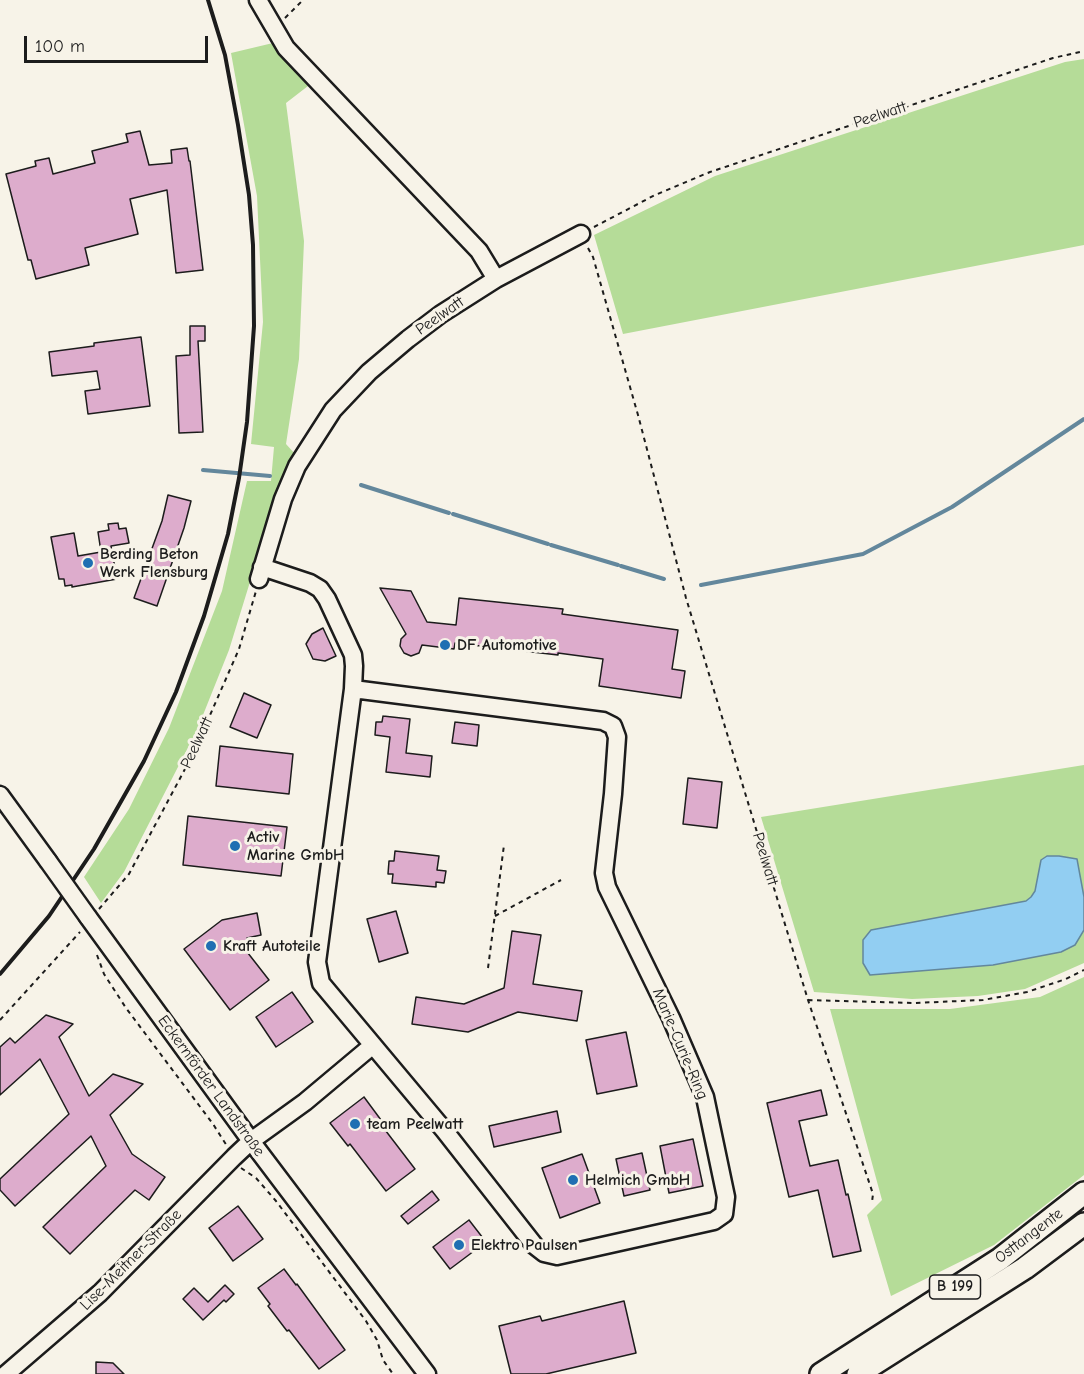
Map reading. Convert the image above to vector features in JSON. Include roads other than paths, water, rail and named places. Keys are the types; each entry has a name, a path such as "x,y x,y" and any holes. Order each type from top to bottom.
{"main road":[{"name":"Osttangente","path":"821,1374 1000,1259 1084,1193"},
{"name":"Osttangente","path":"858,1374 1025,1268 1084,1224"}],"street":[{"path":"258,0 286,48 479,251 496,279"},
{"name":"Peelwatt","path":"261,573 283,499 297,466 333,410 369,372 441,314 496,279 583,237"},
{"name":"Marie-Curie-Ring","path":"261,573 310,583 320,589 353,655 353,689 317,962 321,983 444,1130 535,1246 544,1253 557,1256 714,1221 724,1214 726,1197 705,1097 671,1018 607,887 604,873 617,737 613,726 603,721 353,689"},
{"name":"Eckernförder Landstraße","path":"0,795 92,916 251,1141 427,1374"},
{"path":"251,1141 305,1102 373,1045"},
{"name":"Lise-Meitner-Straße","path":"6,1374 100,1293 251,1141"}],"water":[{"path":"1047,856 1077,859 1084,897 1084,930 1075,945 1061,952 993,965 870,975 863,963 863,940 871,930 1026,901 1035,891 1041,860"}],"waterway":[{"path":"701,585 863,554 952,507 1084,419"},
{"path":"203,470 270,476"},
{"path":"361,485 449,513"},
{"path":"453,514 548,544"},
{"path":"551,545 618,565"},
{"path":"621,566 664,579"}],"railway":[{"path":"0,974 49,916 94,849 144,761 176,692 204,616 228,534 247,422 254,326 253,245 249,195 238,125 225,55 208,0"}],"place":[{"name":"Berding Beton Werk Flensburg","path":"88,563"},
{"name":"DF Automotive","path":"445,645"},
{"name":"Activ Marine GmbH","path":"235,846"},
{"name":"Kraft Autoteile","path":"211,946"},
{"name":"team Peelwatt","path":"355,1124"},
{"name":"Helmich GmbH","path":"573,1180"},
{"name":"Elektro Paulsen","path":"459,1245"}]}
